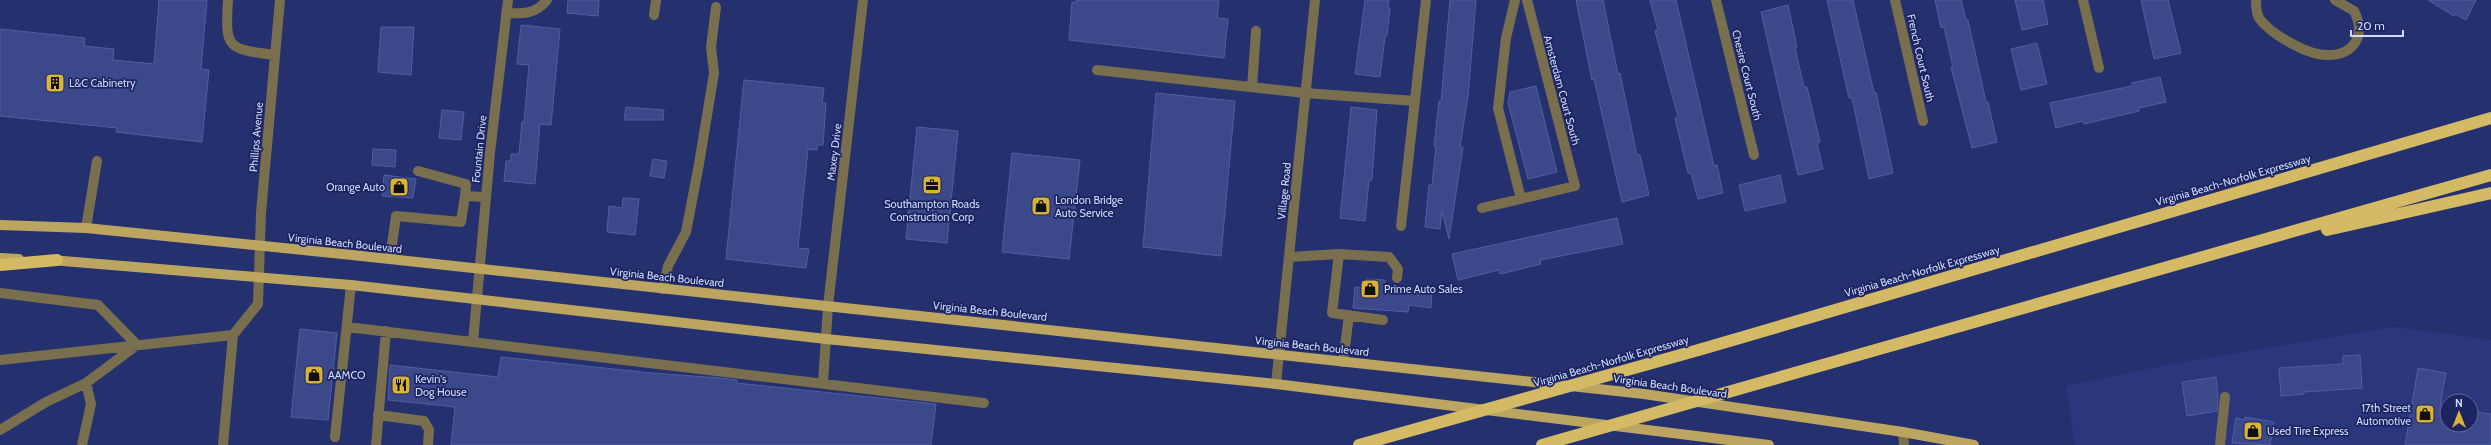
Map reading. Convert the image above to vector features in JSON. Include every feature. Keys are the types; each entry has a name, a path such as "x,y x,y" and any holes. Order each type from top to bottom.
{"highway":[{"path":"2394,146 2491,110"},
{"name":"Virginia Beach-Norfolk Expressway","path":"1359,445 1702,349 2491,118"},
{"path":"1542,445 1822,364 2195,260 2491,175"},
{"path":"2195,260 2491,193"},
{"path":"0,265 57,260"}],"main road":[{"name":"Virginia Beach Boulevard","path":"0,225 86,228 390,259 1644,394 1903,432 1974,445"},
{"path":"0,258 57,260 351,285 826,338 1276,384 1769,445"}],"street":[{"path":"228,0 226,32 233,45 242,51 275,55"},
{"name":"Phillips Avenue","path":"233,335 258,304 259,246 280,0"},
{"name":"Fountain Drive","path":"473,342 486,197 508,0"},
{"path":"506,13 526,14 540,9 548,0"},
{"path":"654,15 656,0"},
{"name":"Maxey Drive","path":"823,384 828,306 863,0"},
{"name":"Village Road","path":"1276,384 1315,0"},
{"path":"1401,226 1426,0"},
{"path":"1482,208 1521,199 1498,108 1506,38 1515,0"},
{"name":"Amsterdam Court South","path":"1521,199 1575,186 1527,0"},
{"name":"Chesire Court South","path":"1716,0 1754,155"},
{"name":"French Court South","path":"1895,0 1923,121"},
{"path":"2082,0 2099,68"},
{"path":"2256,0 2259,18 2274,31 2296,45 2318,54 2329,55 2345,52 2352,47 2358,38 2360,28 2354,11 2335,0"},
{"path":"663,289 668,266 686,232 699,164 714,73 711,47 716,7"},
{"path":"1252,87 1256,31"},
{"path":"1097,70 1305,93 1415,101"},
{"path":"86,228 97,161"},
{"path":"390,259 396,216 460,222 466,184 418,171"},
{"path":"465,196 486,197"},
{"path":"1289,257 1339,254 1389,257 1398,269 1397,278"},
{"path":"1339,254 1332,313 1383,320"},
{"path":"335,436 351,285"},
{"path":"0,293 98,305 137,344"},
{"path":"1343,362 1349,315"},
{"path":"346,327 984,403"},
{"path":"376,445 386,331"},
{"path":"0,360 137,344 233,335 224,445"},
{"path":"0,430 46,402 86,383 137,344"},
{"path":"82,445 91,404 86,383"},
{"path":"2220,445 2225,397"},
{"path":"378,415 424,421 429,430 428,445"},
{"path":"1903,432 1904,445"}],"shaded area":[{"path":"2394,327 2491,340 2491,445 2075,445 2066,386 2167,365"}],"building":[{"path":"159,0 207,0 201,69 209,70 202,142 116,132 117,128 0,116 0,29 85,38 84,46 114,49 113,60 154,64"},
{"path":"568,0 599,0 598,16 567,13"},
{"path":"1076,0 1219,0 1217,18 1228,19 1224,58 1069,40 1072,2 1076,3"},
{"path":"1365,0 1389,0 1388,8 1390,8 1387,36 1385,36 1380,77 1355,74"},
{"path":"1450,0 1476,0 1468,96 1460,147 1463,147 1449,239 1442,211 1440,229 1425,227 1429,185 1432,185 1436,146 1434,146 1439,101 1441,102"},
{"path":"1576,0 1603,0 1618,74 1620,73 1637,155 1640,155 1649,195 1622,202 1594,79 1592,80"},
{"path":"1650,0 1676,0 1714,166 1717,165 1723,193 1698,199 1691,173 1688,173 1675,118 1678,117 1655,31 1658,30"},
{"path":"1827,0 1853,0 1874,93 1876,92 1893,173 1869,179 1852,98 1849,98"},
{"path":"1935,0 1961,0 1966,20 1968,20 1986,102 1988,102 1997,142 1972,148 1951,67 1953,67 1944,27 1941,28"},
{"path":"2015,0 2043,0 2048,24 2022,30"},
{"path":"2141,0 2168,0 2181,53 2154,59"},
{"path":"2428,0 2476,0 2466,20 2455,14 2454,16"},
{"path":"1788,5 1797,47 1795,48 1804,87 1807,87 1820,142 1817,143 1823,169 1798,175 1761,12"},
{"path":"521,25 560,29 551,125 540,124 535,184 504,181 506,161 511,161 511,154 519,154 522,122 524,122 529,65 517,64"},
{"path":"381,27 414,27 411,75 378,72"},
{"path":"2037,43 2047,84 2021,90 2011,49"},
{"path":"2160,77 2166,102 2139,108 2139,111 2084,124 2083,121 2056,128 2050,103 2132,86 2132,83"},
{"path":"744,80 824,88 822,103 826,103 823,145 817,145 817,150 808,149 798,248 809,249 806,268 726,259"},
{"path":"1536,86 1557,172 1528,179 1508,103 1510,92"},
{"path":"1156,93 1235,101 1221,256 1143,247"},
{"path":"626,107 664,110 663,120 624,120"},
{"path":"1351,107 1377,110 1372,180 1369,180 1365,221 1340,218"},
{"path":"442,110 464,112 461,140 439,138"},
{"name":"Southampton Roads Construction Corp","path":"917,127 958,131 947,243 906,239"},
{"path":"373,149 396,150 395,167 372,165"},
{"name":"London Bridge Auto Service","path":"1012,153 1080,160 1069,259 1002,252"},
{"path":"653,159 667,161 664,178 650,176"},
{"name":"Orange Auto","path":"384,175 416,179 413,198 382,196"},
{"path":"1780,175 1786,202 1745,211 1739,185"},
{"path":"623,198 639,199 635,235 607,232 609,206 622,208"},
{"path":"1617,218 1623,244 1540,260 1541,264 1500,274 1499,270 1458,280 1452,254"},
{"path":"1366,279 1385,280 1385,285 1432,292 1431,308 1409,305 1408,312 1353,308 1355,287 1365,288"},
{"name":"AAMCO","path":"300,329 337,333 328,420 291,417"},
{"path":"2360,355 2362,388 2304,392 2304,394 2281,396 2279,368 2343,364 2343,356"},
{"path":"501,357 652,373 720,378 737,380 737,383 936,404 931,445 451,445 455,407 388,400 390,365 498,377"},
{"name":"17th Street Automotive","path":"2418,368 2446,373 2442,393 2439,393 2439,433 2479,433 2479,412 2491,414 2491,445 2405,445"},
{"path":"2216,377 2218,398 2217,411 2187,416 2182,382"},
{"name":"Used Tire Express","path":"2245,417 2274,422 2270,445 2232,443 2236,418 2244,420"}],"place":[{"name":"L&C Cabinetry","path":"55,83"},
{"name":"Southampton Roads Construction Corp","path":"932,185"},
{"name":"Orange Auto","path":"399,187"},
{"name":"London Bridge Auto Service","path":"1041,206"},
{"name":"Prime Auto Sales","path":"1370,289"},
{"name":"AAMCO","path":"314,375"},
{"name":"Kevin's Dog House","path":"401,385"},
{"name":"17th Street Automotive","path":"2425,414"},
{"name":"Used Tire Express","path":"2253,431"}]}
